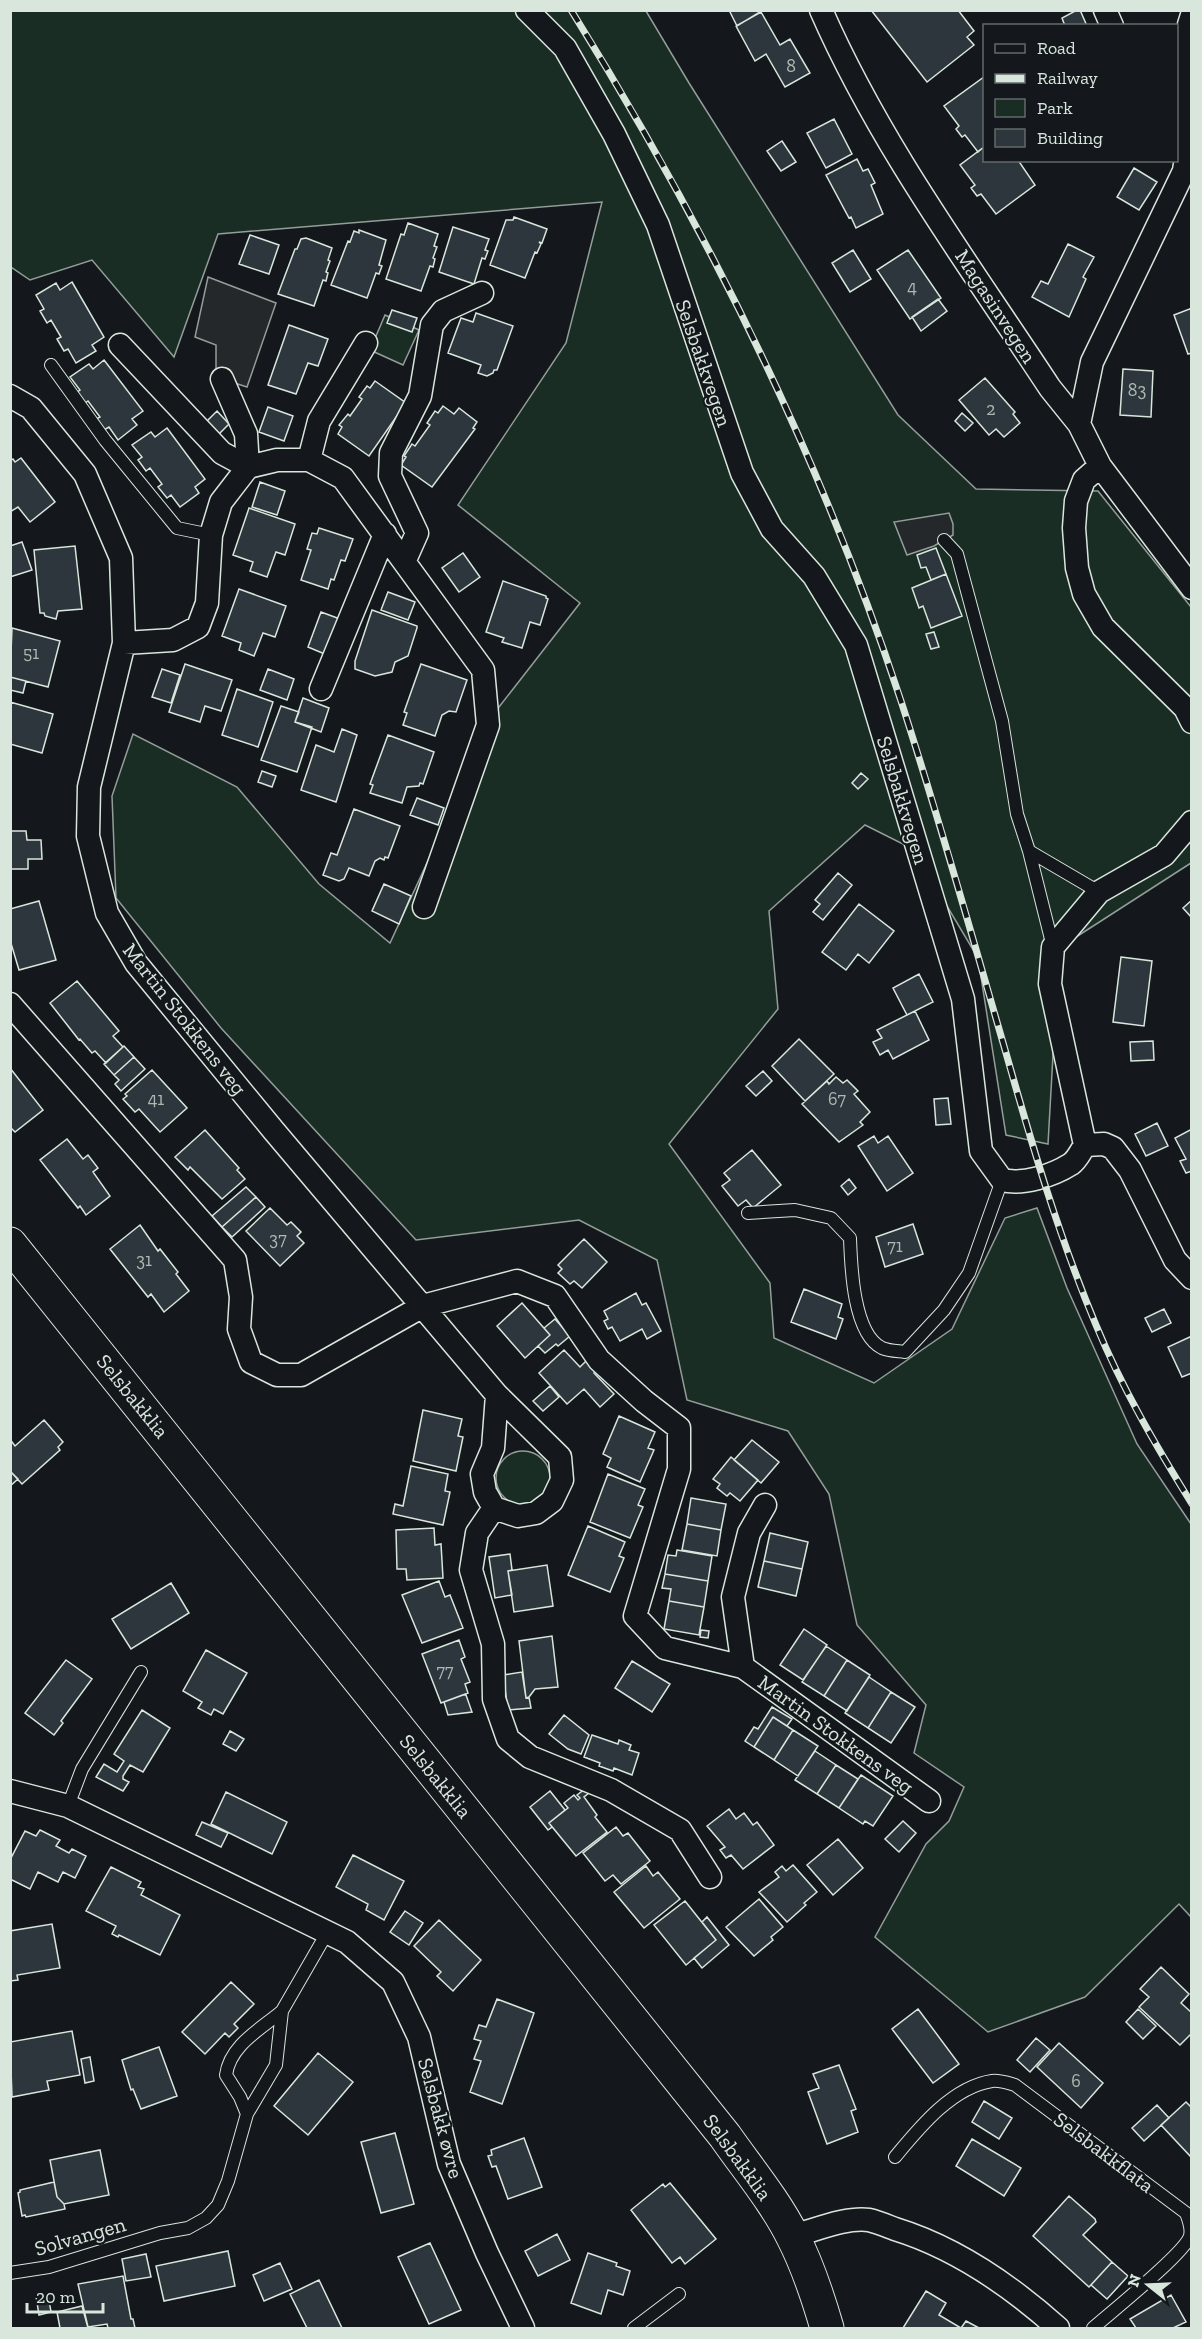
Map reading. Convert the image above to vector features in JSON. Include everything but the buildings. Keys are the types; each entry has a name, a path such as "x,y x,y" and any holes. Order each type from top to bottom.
{"street":[{"name":"Selsbakkvegen","path":"527,10 565,48 614,134 658,225 742,473 772,529 814,576 856,645 963,999 981,1151 1002,1179"},
{"name":"Magasinvegen","path":"821,10 832,36 896,153 1050,388 1079,424 1100,466 1191,588"},
{"path":"1105,10 1111,24"},
{"path":"1079,424 1092,362 1184,171 1188,144 1186,30 1191,15"},
{"path":"405,560 417,533 390,476 390,453 420,396 432,325 443,311 482,293"},
{"path":"309,460 319,421 366,343"},
{"path":"120,345 222,453 248,467"},
{"path":"222,379 246,434 248,467"},
{"name":"Martin Stokkens veg","path":"10,396 31,408 85,474 121,558 124,643 89,787 88,836 107,913 136,963 274,1131 498,1395 560,1457 562,1480 552,1501 536,1514 518,1516 494,1508"},
{"path":"124,643 173,640 198,627 207,603 211,535 221,502 248,467 277,460 309,460 343,478 483,670 488,725 424,907"},
{"path":"1100,466 1084,480 1076,501 1074,528 1077,568 1084,594 1103,627 1185,708 1191,722"},
{"path":"321,689 385,534"},
{"path":"1002,1179 1015,1183 1073,1163 1085,1145 1050,984 1053,946 1099,892 1164,855 1191,822"},
{"name":"Martin Stokkens veg","path":"10,1004 235,1260 241,1297 238,1329 251,1362 278,1375 301,1375 423,1306 517,1281 555,1296 599,1360 644,1401 679,1428 679,1469 635,1616 665,1648 743,1667 929,1801"},
{"path":"1085,1145 1104,1144 1113,1148 1130,1170 1176,1260 1191,1278"},
{"name":"Selsbakklia","path":"10,1244 725,2136 763,2188 793,2236 817,2290 827,2328"},
{"path":"498,1395 493,1448 482,1474 485,1492 494,1508 477,1533 471,1570 493,1644 494,1699 508,1739 530,1756 611,1790 680,1830 710,1877"},
{"name":"Martin Stokkens veg","path":"743,1667 733,1597 749,1533 765,1505"},
{"name":"Selsbakk øvre","path":"10,1791 68,1806 347,1942 393,1982 419,2037 449,2164 487,2253 523,2328"},
{"path":"793,2236 839,2223 868,2220 914,2234 973,2264 1027,2301 1058,2328"}],"lane":[{"path":"51,365 105,440 177,528 211,535"},
{"path":"944,540 957,554 1002,721 1017,814 1029,851 1053,946"},
{"path":"1029,851 1099,892"},
{"path":"748,1214 795,1210 831,1218 850,1238 852,1284 866,1331 881,1347 905,1352 944,1310 969,1273 1002,1179"},
{"path":"68,1806 82,1769 141,1672"},
{"path":"247,2114 240,2097 226,2075 232,2055 245,2041 282,2011 327,1933"},
{"path":"247,2114 276,2065 282,2011"},
{"name":"Selsbakkflata","path":"895,2157 926,2120 972,2086 994,2080 1015,2085 1186,2213 1191,2227 1190,2238 1166,2265 1093,2328"},
{"name":"Solvangen","path":"10,2273 49,2267 188,2228 206,2218 218,2205 228,2181 247,2114"},
{"path":"634,2328 679,2294"}],"green space":[{"path":"10,11 646,11 898,415 976,489 1098,491 1191,607 1191,863 1059,948 1048,1144 1006,1135 978,958 913,849 865,825 769,911 778,1009 669,1144 770,1283 774,1338 874,1383 952,1329 1005,1218 1037,1208 1067,1288 1137,1444 1191,1524 1191,1917 1179,1904 1085,1997 988,2032 875,1937 926,1844 949,1821 964,1787 914,1753 926,1705 857,1625 829,1494 788,1431 687,1400 657,1260 579,1220 416,1240 221,1028 116,898 112,796 133,734 237,787 319,884 390,943 499,707 580,603 458,505 566,343 602,202 218,234 174,357 92,260 30,280 11,267"},
{"path":"385,315 419,330 403,365 370,350"},
{"path":"523,1451 533,1453 542,1459 548,1468 550,1478 548,1488 542,1497 533,1503 523,1505 513,1503 504,1497 498,1488 496,1478 498,1468 504,1459 513,1453"}],"shaded area":[{"path":"208,277 276,303 247,387 216,377 216,345 195,337"},
{"path":"949,513 953,524 953,535 934,546 907,555 894,522"}],"railway":[{"path":"571,10 621,92 714,260 757,346 835,521 869,610 915,745 1058,1225 1096,1325 1128,1394 1192,1504"}]}
